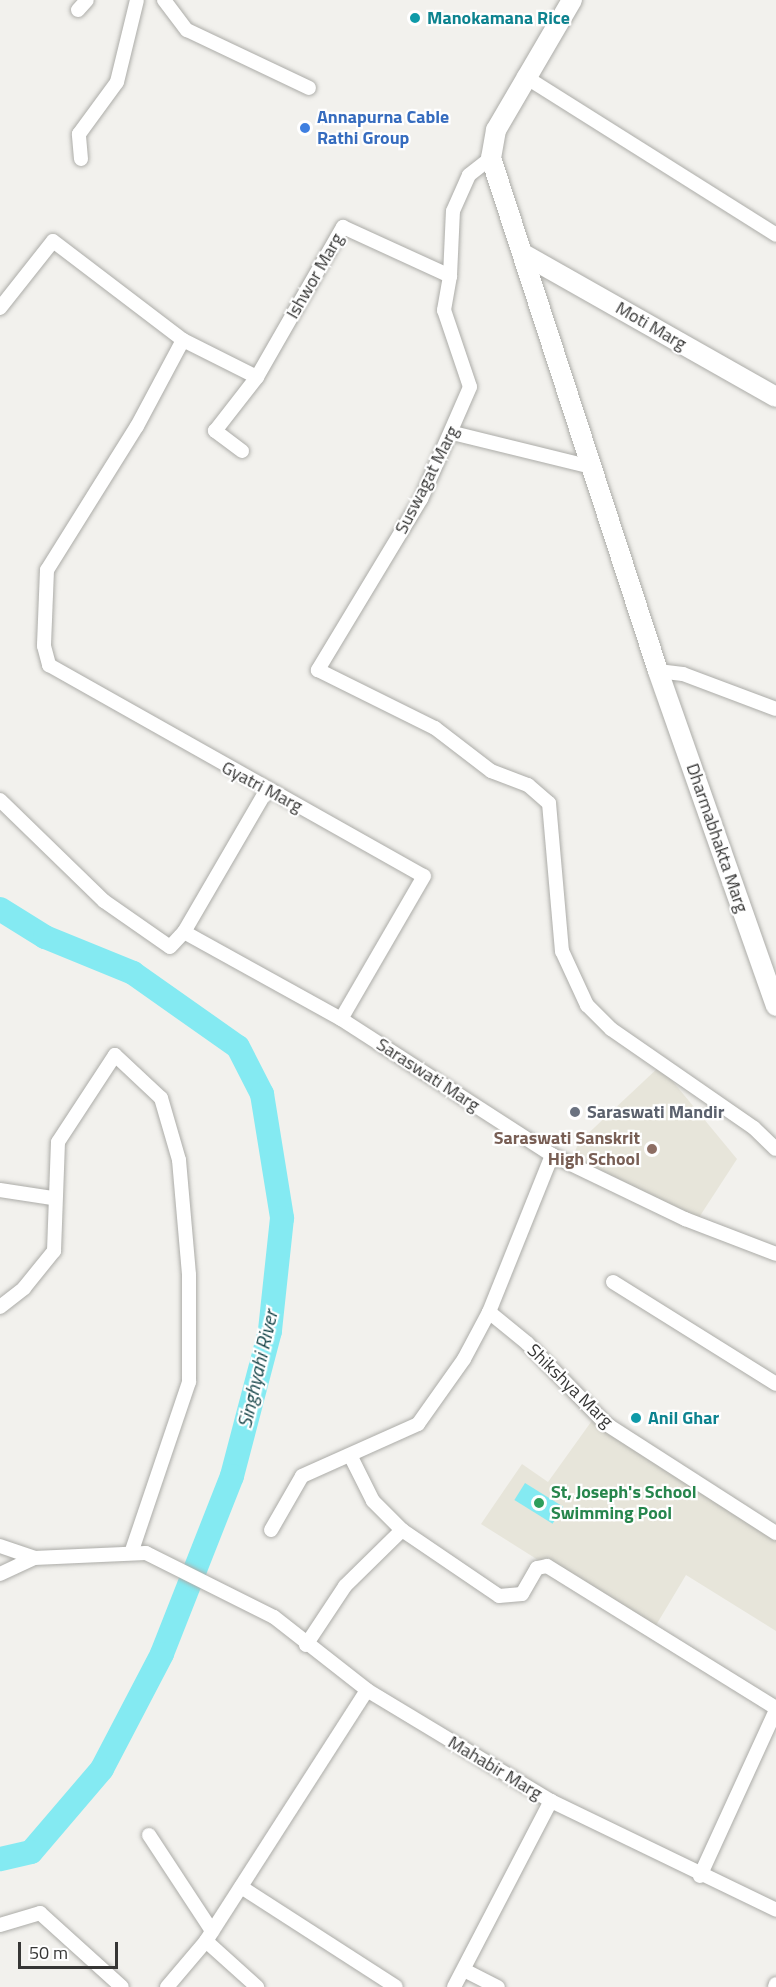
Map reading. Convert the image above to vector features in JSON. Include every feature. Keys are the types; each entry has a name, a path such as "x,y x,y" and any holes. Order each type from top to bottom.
{"street":[{"path":"81,159 79,134 117,82 137,0"},
{"path":"164,0 188,30 309,88"},
{"path":"450,276 453,211 469,175 491,158 496,130 524,76 572,0"},
{"path":"524,76 776,235"},
{"name":"Dharmabhakta Marg","path":"491,158 525,255 657,671 776,1006"},
{"name":"Ishwor Marg","path":"257,377 343,227 450,276"},
{"path":"0,308 53,241 183,340 257,377 215,431 242,451"},
{"name":"Moti Marg","path":"525,255 776,397"},
{"name":"Suswagat Marg","path":"450,276 444,310 470,387 453,433 421,499 318,670 435,728 491,771 528,785 549,803 562,951 587,1005 611,1029 754,1128 776,1149"},
{"name":"Gyatri Marg","path":"183,340 137,426 51,563 41,619 49,665 266,791 404,860 423,876 341,1019"},
{"path":"453,433 591,467"},
{"path":"657,671 683,674 776,710"},
{"path":"0,800 104,901 170,947 184,932 266,791"},
{"name":"Saraswati Marg","path":"184,932 341,1019 552,1155 685,1219 776,1254"},
{"path":"0,1307 24,1288 54,1251 52,1198 58,1142 115,1055 161,1098 179,1160 189,1275 189,1382 139,1551 34,1558 0,1574"},
{"path":"271,1530 302,1476 418,1424 464,1359 489,1312 552,1155"},
{"path":"0,1190 52,1198"},
{"path":"613,1282 776,1384"},
{"name":"Shikshya Marg","path":"489,1312 527,1343 606,1424 776,1533"},
{"path":"350,1455 373,1501 402,1530 499,1596 522,1594 537,1568 547,1566 776,1709 700,1876"},
{"path":"306,1645 345,1586 402,1530"},
{"path":"0,1546 34,1558"},
{"name":"Mahabir Marg","path":"139,1551 274,1617 306,1645 367,1690 551,1801 700,1876 776,1910"},
{"path":"167,1987 209,1936 367,1690"},
{"path":"454,1987 551,1801"},
{"path":"149,1835 209,1936 257,1987"},
{"path":"240,1887 396,1987"},
{"path":"0,1925 40,1913 122,1987"},
{"path":"464,1970 498,1987"}],"shaded area":[{"name":"Saraswati Sanskrit High School","path":"660,1066 737,1159 698,1219 573,1156 579,1142"},
{"path":"596,1415 776,1533 776,1631 686,1575 652,1632 481,1524 522,1464 548,1482"}],"water":[{"name":"St, Joseph's School Swimming Pool","path":"525,1483 563,1507 553,1524 514,1500"}],"waterway":[{"name":"Singhyahi River","path":"0,909 45,937 133,973 238,1047 262,1094 282,1218 270,1331 232,1476 162,1654 102,1769 31,1852 0,1859"}],"place":[{"name":"Manokamana Rice","path":"415,18"},
{"name":"Annapurna Cable Rathi Group","path":"305,128"},
{"name":"Saraswati Mandir","path":"575,1112"},
{"name":"Saraswati Sanskrit High School","path":"652,1149"},
{"name":"Anil Ghar","path":"636,1418"},
{"name":"St, Joseph's School Swimming Pool","path":"539,1503"}]}
